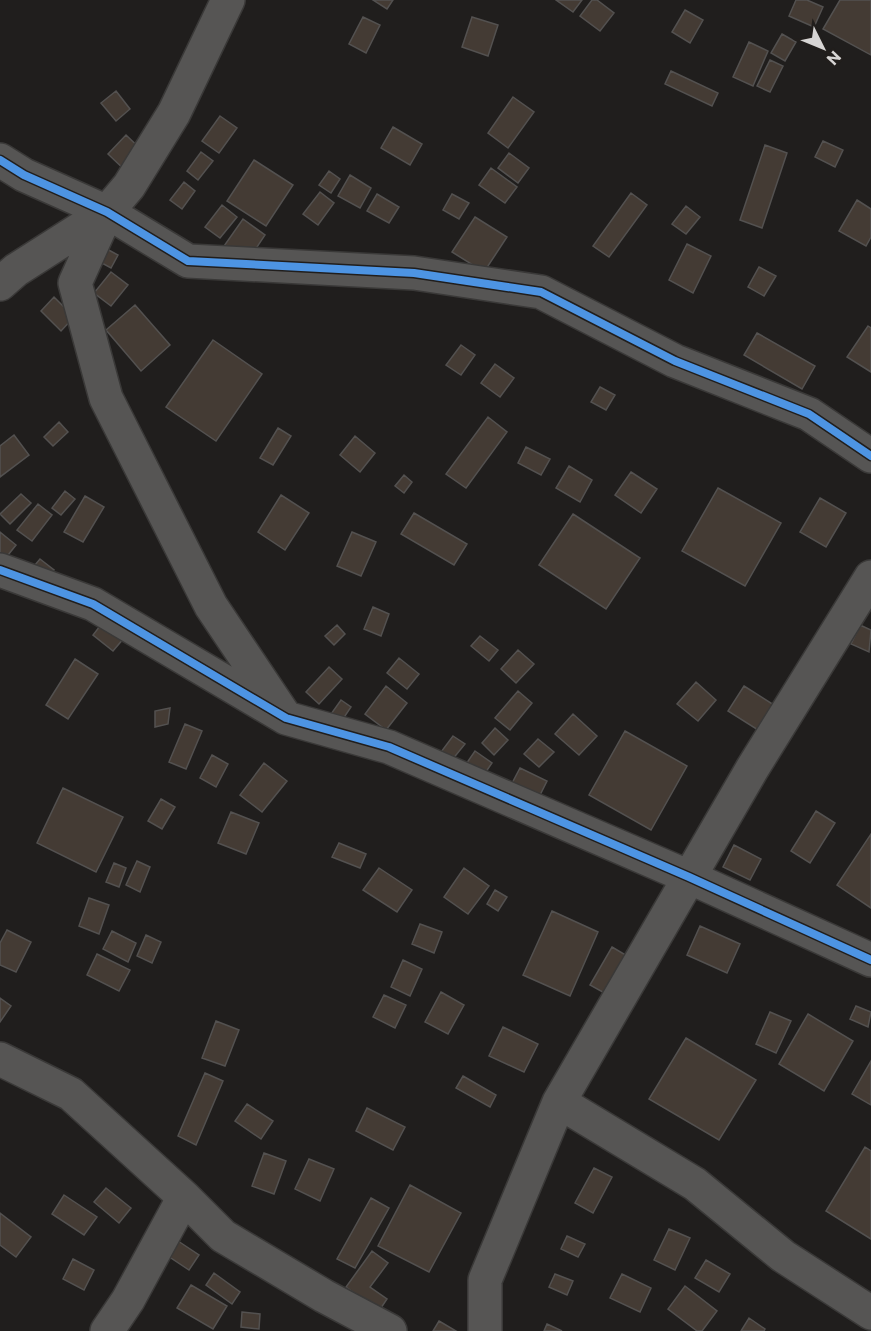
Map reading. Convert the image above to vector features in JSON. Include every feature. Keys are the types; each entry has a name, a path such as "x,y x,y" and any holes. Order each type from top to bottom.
{"street":[{"path":"228,0 174,113 129,186 107,212 75,283 106,398 211,606 286,718"},
{"path":"0,160 24,175 107,212 188,261 414,273 541,292 675,361 809,414 871,456"},
{"path":"0,284 16,270 107,212"},
{"path":"0,570 93,604 286,718 389,747 689,877 871,960"},
{"path":"485,1331 485,1280 559,1102 758,758 871,577"},
{"path":"0,1059 70,1094 184,1197 223,1236 324,1296 390,1331"},
{"path":"559,1102 695,1184 783,1256 871,1313"},
{"path":"107,1331 128,1300 184,1197"}],"building":[{"path":"373,0 393,0 387,9"},
{"path":"556,0 582,0 573,12"},
{"path":"592,0 597,0 614,13 600,31 580,16"},
{"path":"796,0 807,0 823,7 814,27 789,16"},
{"path":"840,0 871,0 871,55 823,29"},
{"path":"685,10 703,20 690,43 672,32"},
{"path":"363,17 380,25 366,53 349,44"},
{"path":"472,17 498,25 488,56 462,47"},
{"path":"782,34 796,42 785,61 771,53"},
{"path":"749,42 768,51 753,86 733,77"},
{"path":"770,60 783,66 770,92 757,86"},
{"path":"671,71 718,93 712,106 665,84"},
{"path":"116,91 130,109 116,121 101,103"},
{"path":"513,97 534,112 508,148 488,133"},
{"path":"220,116 237,128 219,153 202,141"},
{"path":"393,127 422,144 410,165 381,148"},
{"path":"126,135 147,155 129,174 108,154"},
{"path":"823,141 843,150 835,167 815,157"},
{"path":"765,145 787,153 762,228 740,220"},
{"path":"201,152 213,161 198,180 187,171"},
{"path":"509,153 529,168 518,183 498,168"},
{"path":"254,160 293,185 266,226 227,201"},
{"path":"491,168 517,187 505,203 479,185"},
{"path":"329,171 340,179 331,193 319,185"},
{"path":"350,175 371,188 360,208 338,196"},
{"path":"184,182 195,191 182,209 170,200"},
{"path":"320,192 334,203 318,225 303,214"},
{"path":"631,193 647,205 609,257 593,246"},
{"path":"377,194 399,207 389,223 367,211"},
{"path":"452,194 469,203 459,219 443,210"},
{"path":"857,200 871,209 871,237 866,246 839,231"},
{"path":"222,205 237,217 220,238 205,227"},
{"path":"686,206 700,217 686,234 672,224"},
{"path":"475,217 507,237 484,272 452,252"},
{"path":"243,219 265,235 247,262 224,246"},
{"path":"687,244 711,256 693,293 669,280"},
{"path":"105,248 118,255 111,268 98,261"},
{"path":"759,267 776,276 764,296 748,287"},
{"path":"111,272 128,285 111,306 94,293"},
{"path":"54,297 74,317 61,331 41,311"},
{"path":"135,305 170,345 141,371 106,330"},
{"path":"868,326 871,328 871,372 847,357"},
{"path":"757,333 815,366 802,389 744,355"},
{"path":"213,340 262,374 216,441 166,407"},
{"path":"461,345 475,355 461,375 446,365"},
{"path":"495,364 514,378 500,397 481,383"},
{"path":"600,387 615,395 606,410 591,402"},
{"path":"488,417 507,432 466,488 446,474"},
{"path":"59,422 68,432 53,446 44,437"},
{"path":"278,428 291,436 273,465 260,458"},
{"path":"14,435 29,455 0,477 0,446"},
{"path":"355,436 375,453 360,472 340,455"},
{"path":"526,447 550,459 541,475 518,463"},
{"path":"569,466 592,480 580,502 556,488"},
{"path":"631,472 657,489 641,513 615,495"},
{"path":"404,475 412,482 404,493 395,486"},
{"path":"718,488 781,523 745,586 682,551"},
{"path":"65,491 75,499 61,515 52,508"},
{"path":"21,494 31,503 10,524 0,514"},
{"path":"281,495 309,513 285,550 258,532"},
{"path":"85,496 104,507 83,542 64,532"},
{"path":"820,498 846,513 826,547 800,532"},
{"path":"38,504 52,515 32,541 17,530"},
{"path":"414,513 467,544 454,565 401,534"},
{"path":"573,514 640,558 606,609 539,565"},
{"path":"0,532 16,545 0,565"},
{"path":"352,532 376,542 361,576 337,566"},
{"path":"40,559 54,570 49,577 34,566"},
{"path":"373,607 389,614 381,636 364,629"},
{"path":"103,622 124,638 113,651 93,635"},
{"path":"337,625 345,634 334,645 325,636"},
{"path":"860,625 871,630 869,652 851,644"},
{"path":"480,636 498,650 489,661 471,646"},
{"path":"518,650 534,664 516,683 501,669"},
{"path":"399,658 419,674 407,689 387,673"},
{"path":"75,659 98,674 68,719 46,705"},
{"path":"329,667 342,679 319,704 306,692"},
{"path":"696,682 716,700 698,721 677,704"},
{"path":"386,686 407,703 386,730 365,714"},
{"path":"744,686 774,705 758,730 728,711"},
{"path":"518,691 532,703 510,730 495,718"},
{"path":"341,700 351,707 341,722 331,714"},
{"path":"170,708 168,724 155,727 155,711"},
{"path":"573,714 597,736 579,755 555,734"},
{"path":"185,724 202,731 186,769 169,762"},
{"path":"495,728 508,740 494,755 482,743"},
{"path":"625,731 687,766 651,830 589,795"},
{"path":"453,736 465,744 452,760 441,752"},
{"path":"538,739 554,752 539,767 524,754"},
{"path":"475,751 492,763 479,782 462,770"},
{"path":"212,755 228,764 216,787 200,778"},
{"path":"264,763 287,781 262,812 240,795"},
{"path":"520,768 547,781 536,803 509,789"},
{"path":"63,788 123,817 96,872 37,843"},
{"path":"161,799 175,807 162,829 148,821"},
{"path":"816,811 835,823 810,863 791,851"},
{"path":"231,812 259,823 246,854 218,843"},
{"path":"871,834 871,908 837,885"},
{"path":"339,843 366,854 360,868 332,857"},
{"path":"734,845 761,859 750,880 723,867"},
{"path":"137,861 150,867 140,892 126,885"},
{"path":"114,863 126,868 119,887 106,882"},
{"path":"379,868 412,890 397,912 363,890"},
{"path":"464,868 489,886 468,914 444,897"},
{"path":"495,890 507,897 498,911 487,904"},
{"path":"89,898 109,905 99,934 79,926"},
{"path":"552,911 598,932 570,996 523,975"},
{"path":"420,924 442,932 434,953 412,944"},
{"path":"700,926 740,944 727,973 687,955"},
{"path":"7,930 31,942 16,972 0,965 0,943"},
{"path":"112,931 136,943 128,962 103,949"},
{"path":"146,935 161,942 152,963 137,956"},
{"path":"612,947 629,957 608,995 590,985"},
{"path":"97,954 130,970 119,991 87,975"},
{"path":"403,960 422,969 410,996 391,987"},
{"path":"441,992 464,1005 448,1034 425,1022"},
{"path":"384,995 406,1005 395,1028 373,1017"},
{"path":"0,998 11,1006 0,1022"},
{"path":"856,1006 871,1012 868,1027 850,1019"},
{"path":"770,1012 791,1021 776,1053 756,1044"},
{"path":"808,1014 853,1041 824,1091 779,1064"},
{"path":"216,1021 239,1030 225,1066 202,1058"},
{"path":"503,1027 538,1044 524,1072 489,1056"},
{"path":"686,1038 756,1080 719,1140 649,1099"},
{"path":"871,1061 871,1105 852,1094"},
{"path":"205,1073 223,1081 196,1145 178,1136"},
{"path":"463,1076 496,1095 490,1107 456,1088"},
{"path":"247,1104 273,1121 261,1139 235,1121"},
{"path":"367,1108 405,1127 393,1150 356,1131"},
{"path":"865,1147 871,1151 871,1239 826,1211"},
{"path":"264,1153 286,1161 274,1194 252,1186"},
{"path":"309,1159 334,1169 320,1201 295,1189"},
{"path":"594,1168 612,1177 593,1213 575,1203"},
{"path":"410,1185 461,1213 429,1272 378,1246"},
{"path":"106,1188 131,1208 119,1223 94,1202"},
{"path":"64,1195 97,1217 84,1235 52,1214"},
{"path":"371,1198 389,1208 355,1268 337,1259"},
{"path":"0,1213 31,1237 16,1257 0,1245"},
{"path":"669,1229 690,1238 675,1270 654,1260"},
{"path":"567,1236 585,1244 578,1257 561,1249"},
{"path":"175,1239 199,1255 189,1270 165,1254"},
{"path":"372,1251 388,1263 370,1287 387,1299 379,1311 346,1287"},
{"path":"73,1259 94,1270 84,1290 63,1279"},
{"path":"706,1260 730,1274 719,1292 695,1278"},
{"path":"214,1273 240,1292 232,1304 206,1285"},
{"path":"555,1274 573,1281 567,1295 549,1287"},
{"path":"622,1274 651,1288 640,1312 610,1298"},
{"path":"191,1285 227,1306 213,1329 177,1308"},
{"path":"685,1286 717,1311 702,1331 697,1331 668,1309"},
{"path":"242,1312 260,1314 259,1329 241,1327"},
{"path":"749,1318 765,1329 764,1331 741,1331"},
{"path":"439,1321 456,1331 433,1331"},
{"path":"547,1324 562,1331 544,1331"}],"cycle path":[{"path":"0,160 24,175 107,212 188,261 414,273 541,292 675,361 809,414 871,456"},
{"path":"0,570 93,604 286,718 389,747 689,877 871,960"}]}
